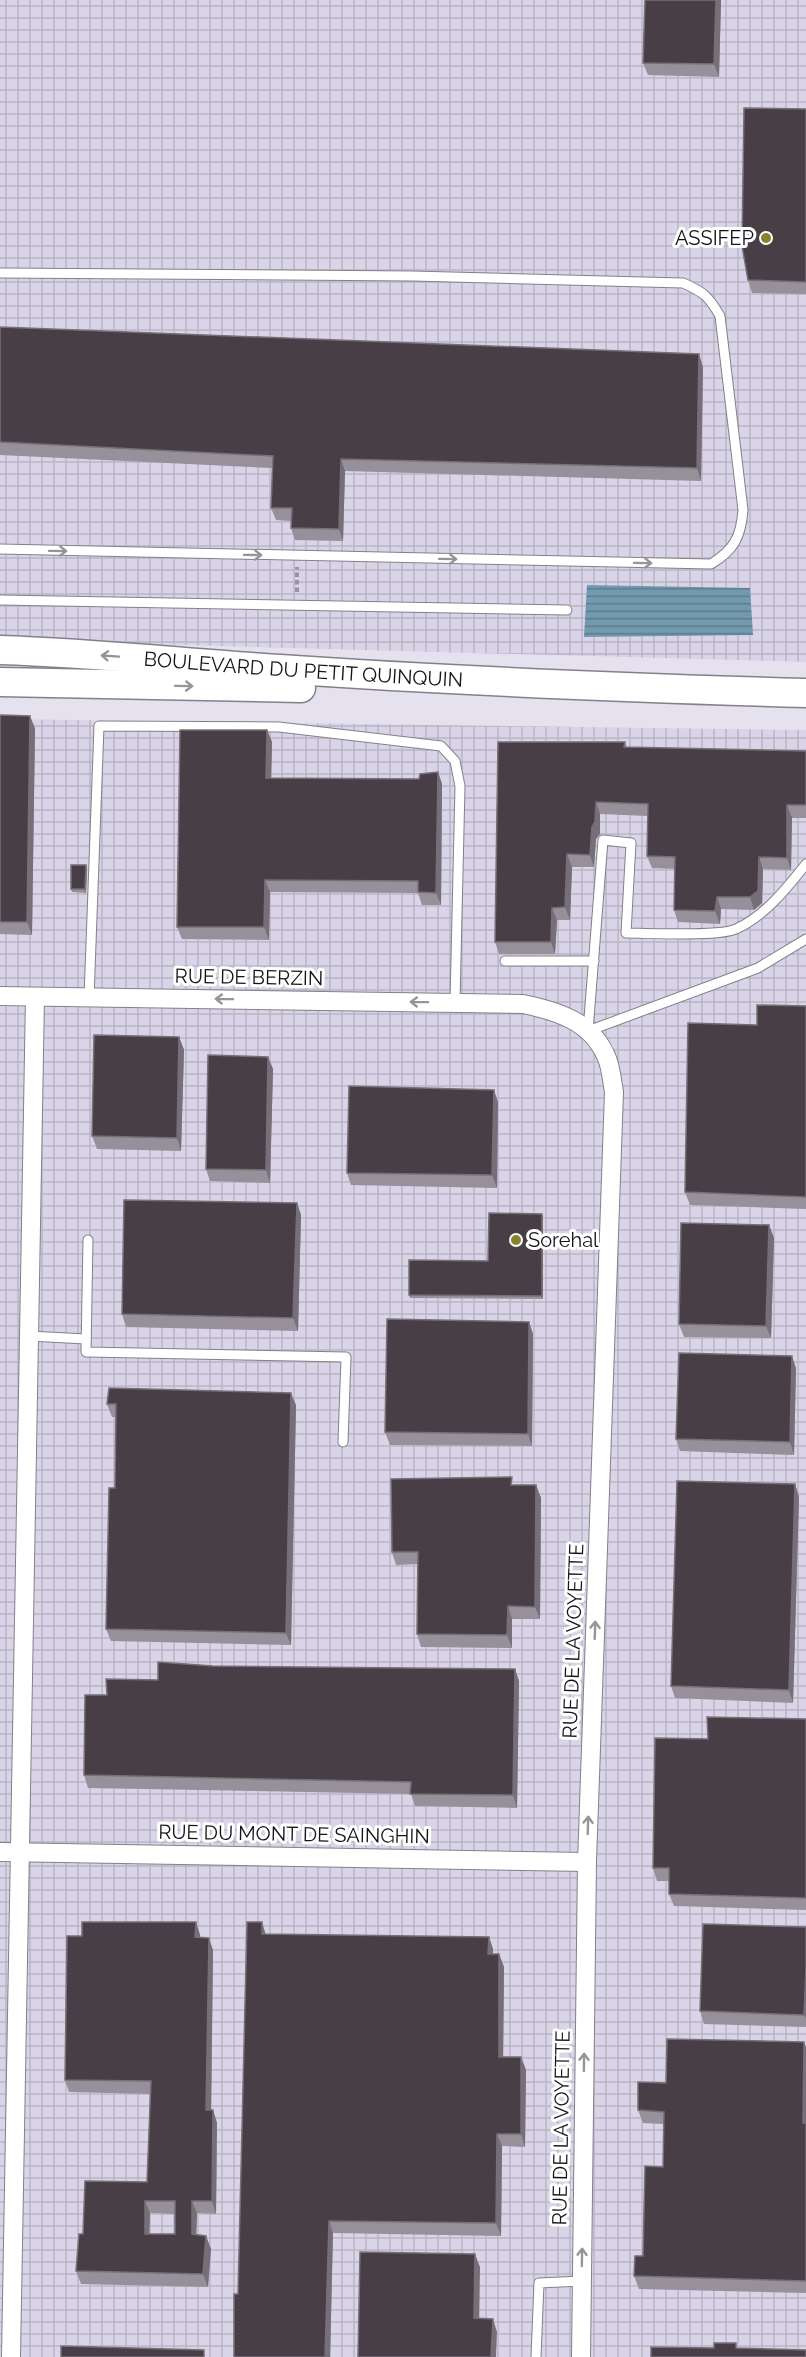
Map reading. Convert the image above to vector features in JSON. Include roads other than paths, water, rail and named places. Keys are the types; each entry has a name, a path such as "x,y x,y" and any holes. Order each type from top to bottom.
{"main road":[{"name":"BOULEVARD DU PETIT QUINQUIN","path":"0,650 609,688"},
{"name":"BOULEVARD DU PETIT QUINQUIN","path":"0,682 384,690 609,688 806,693"}],"street":[{"name":"RUE DE BERZIN","path":"0,996 498,1003"},
{"path":"11,2357 35,997"},
{"name":"RUE DE LA VOYETTE","path":"498,1003 523,1004 550,1009 574,1019 595,1037 607,1057 614,1092 587,1862 581,2357"},
{"name":"RUE DU MONT DE SAINGHIN","path":"0,1852 587,1862"}],"lane":[{"path":"0,273 412,276 683,284 698,289 710,298 720,316 742,510 742,528 727,554 711,564 0,549"},
{"path":"0,600 567,610"},
{"path":"89,998 99,726 279,727 441,746 455,761 460,786 455,1002"},
{"path":"806,864 776,900 735,930 709,933 626,933 631,843 603,840 588,1031 758,968 806,939"},
{"path":"505,961 594,961"},
{"path":"88,1240 86,1352 346,1358 343,1442"},
{"path":"29,1336 86,1339"},
{"path":"536,2357 539,2283 582,2281"}],"water":[{"path":"587,585 750,588 753,635 584,637"}],"place":[{"name":"ASSIFEP","path":"766,238"},
{"name":"Sorehal","path":"516,1240"}]}
